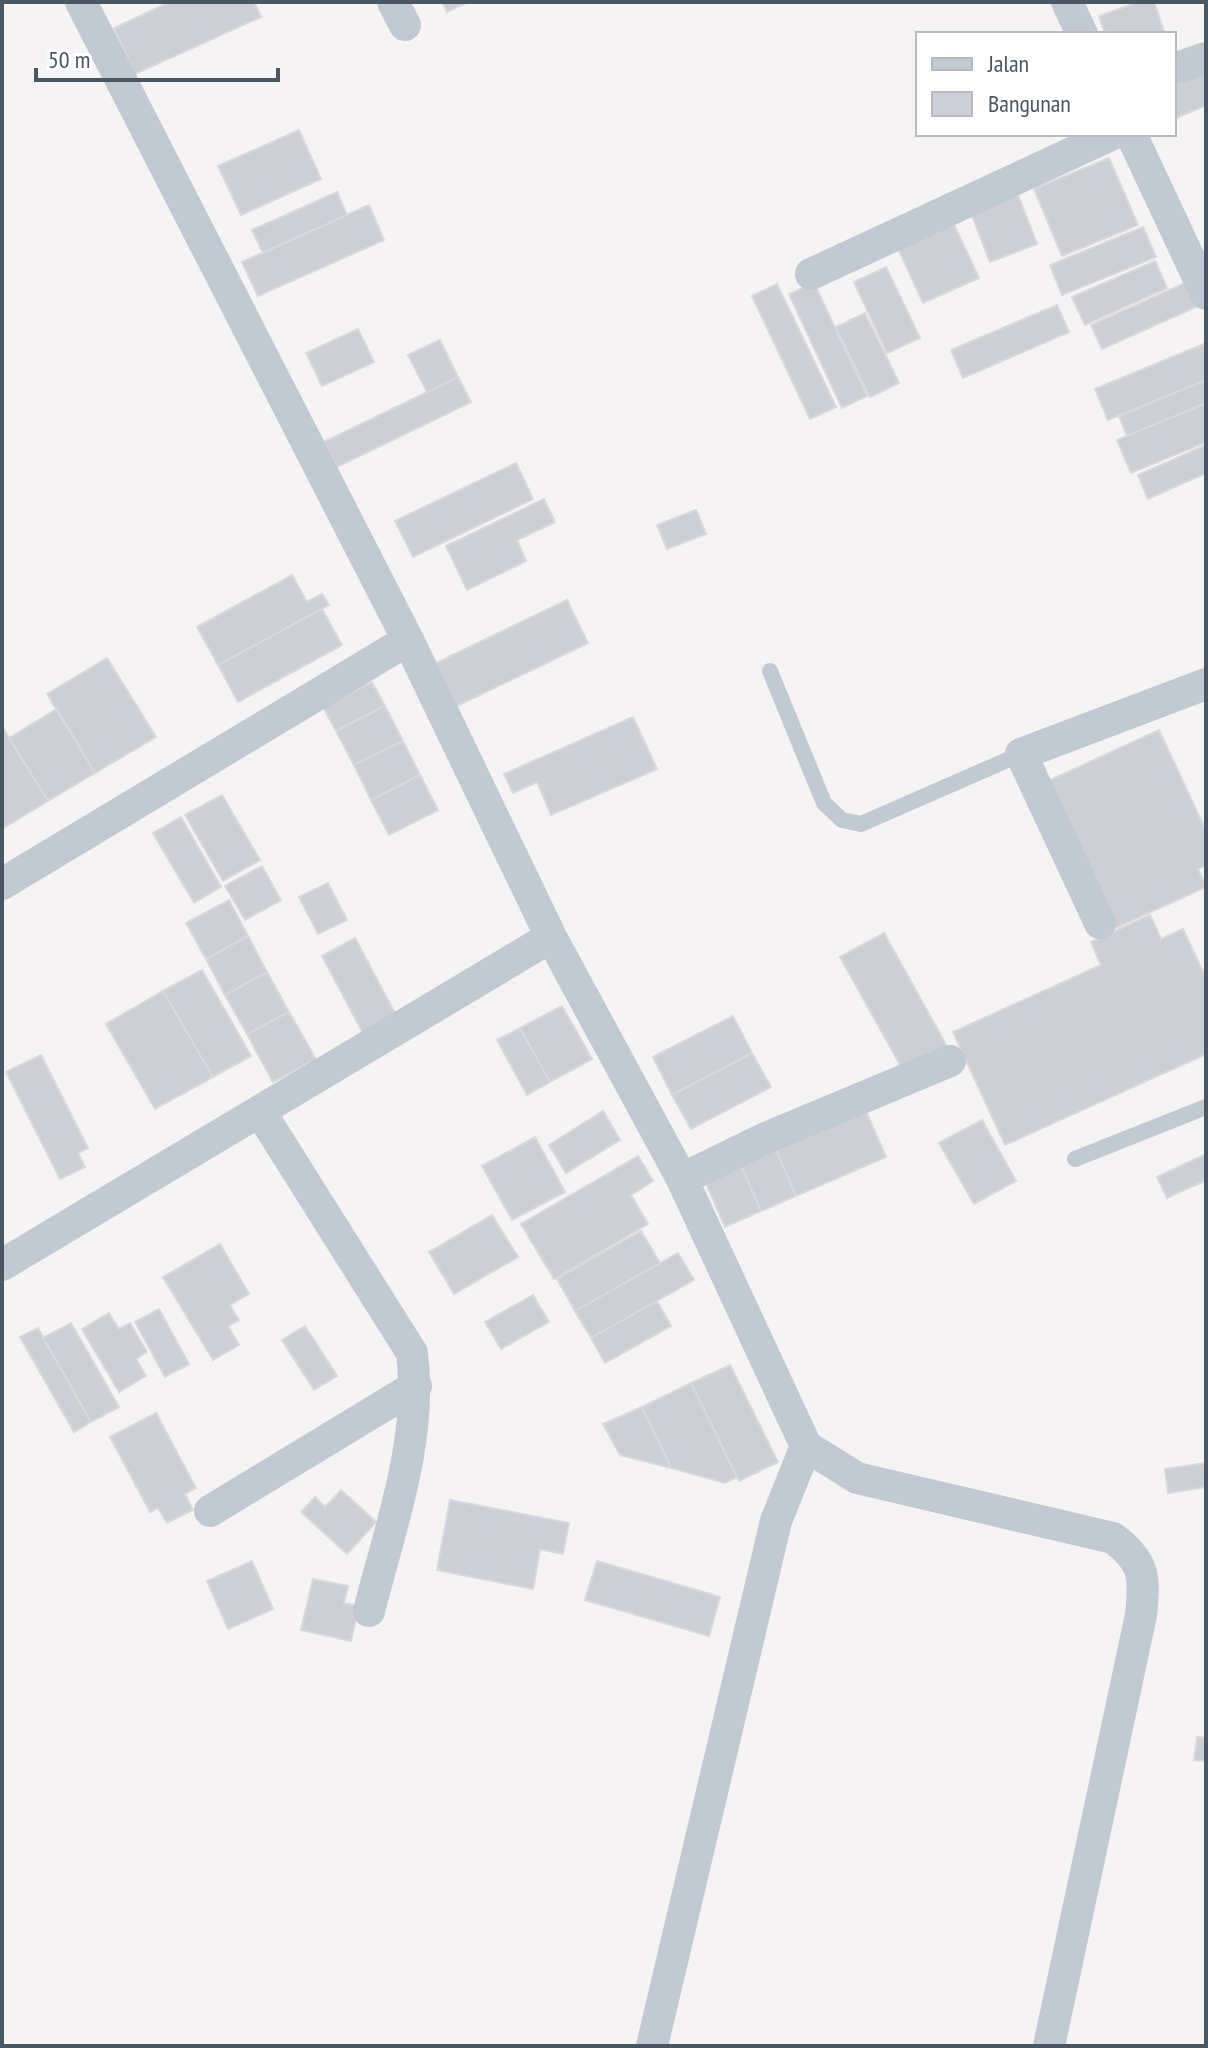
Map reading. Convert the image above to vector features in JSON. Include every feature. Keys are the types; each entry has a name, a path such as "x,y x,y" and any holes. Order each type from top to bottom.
{"street":[{"path":"81,2 408,640 551,937 682,1179 806,1446 857,1478 1113,1538 1134,1553 1144,1581 1141,1615 1049,2046"},
{"path":"1067,2 1081,32"},
{"path":"1176,68 1206,58"},
{"path":"811,274 1109,136"},
{"path":"1132,136 1206,294"},
{"path":"2,884 408,640"},
{"path":"1100,923 1021,754 1206,684"},
{"path":"2,1265 551,937"},
{"path":"682,1179 766,1138 950,1061"},
{"path":"261,1113 412,1353 416,1386 407,1459 369,1611"},
{"path":"210,1511 416,1386"},
{"path":"652,2046 776,1521 806,1446"}],"lane":[{"path":"770,671 824,803 842,820 861,824 1021,754"},
{"path":"1075,1159 1206,1107"}],"building":[{"path":"170,2 254,2 261,17 135,74 114,28"},
{"path":"442,2 468,2 447,12"},
{"path":"1139,2 1154,2 1164,32 1104,32 1099,16"},
{"path":"1206,72 1206,105 1176,118 1176,85"},
{"path":"299,130 321,179 241,215 218,166"},
{"path":"1109,158 1138,225 1062,256 1034,189"},
{"path":"337,192 347,215 263,253 252,230"},
{"path":"1018,195 1037,244 990,262 971,213"},
{"path":"369,205 384,240 258,296 242,262"},
{"path":"951,218 979,278 923,303 896,244"},
{"path":"1143,227 1156,257 1062,295 1050,265"},
{"path":"1155,261 1167,288 1085,325 1072,297"},
{"path":"886,267 920,338 887,353 854,282"},
{"path":"814,283 867,396 842,408 789,294"},
{"path":"1185,283 1196,307 1102,349 1091,325"},
{"path":"777,284 836,407 810,419 752,296"},
{"path":"1057,305 1069,332 963,378 951,350"},
{"path":"865,313 899,383 870,397 836,327"},
{"path":"358,329 374,362 322,386 306,353"},
{"path":"440,340 458,377 427,392 408,355"},
{"path":"1206,343 1206,380 1108,420 1095,389"},
{"path":"458,377 471,402 337,467 324,442"},
{"path":"1206,380 1206,403 1127,436 1119,416"},
{"path":"1206,403 1206,442 1131,473 1117,440"},
{"path":"1206,445 1206,473 1148,499 1138,475"},
{"path":"516,463 533,499 413,557 395,521"},
{"path":"544,499 555,522 517,540 526,561 467,590 446,546"},
{"path":"696,510 706,534 667,549 657,525"},
{"path":"292,575 307,602 322,594 329,605 218,665 197,627"},
{"path":"567,600 588,643 457,706 436,663"},
{"path":"322,609 342,645 238,702 218,665"},
{"path":"107,658 156,737 95,773 47,694"},
{"path":"372,682 385,706 336,731 323,707"},
{"path":"385,706 403,741 354,765 336,731"},
{"path":"57,709 95,773 48,801 9,738"},
{"path":"633,717 657,769 551,815 537,782 513,793 504,774"},
{"path":"2,726 48,801 5,827 2,822"},
{"path":"1159,730 1206,831 1206,865 1198,869 1206,887 1113,929 1046,782"},
{"path":"403,741 420,775 371,800 354,765"},
{"path":"420,775 438,810 389,835 371,800"},
{"path":"222,795 260,860 223,881 185,815"},
{"path":"181,817 221,887 194,903 153,833"},
{"path":"262,866 281,900 245,920 225,886"},
{"path":"328,883 347,920 318,934 299,897"},
{"path":"229,900 248,936 206,959 186,923"},
{"path":"1150,915 1161,939 1183,929 1206,978 1206,1054 1005,1145 953,1032 1101,965 1091,942"},
{"path":"884,933 948,1048 904,1072 840,957"},
{"path":"248,936 267,972 225,995 206,959"},
{"path":"355,938 397,1017 364,1035 322,956"},
{"path":"202,970 251,1056 213,1077 163,991"},
{"path":"267,972 289,1012 247,1034 225,995"},
{"path":"163,991 213,1077 155,1109 106,1024"},
{"path":"562,1006 592,1059 550,1082 520,1028"},
{"path":"289,1012 316,1059 273,1082 247,1034"},
{"path":"733,1016 752,1053 672,1095 653,1057"},
{"path":"520,1028 550,1082 527,1095 497,1040"},
{"path":"752,1053 771,1087 691,1129 672,1095"},
{"path":"41,1055 88,1148 78,1153 85,1167 60,1179 6,1072"},
{"path":"862,1102 886,1157 796,1196 772,1141"},
{"path":"603,1111 620,1140 566,1173 549,1145"},
{"path":"982,1120 1016,1181 974,1204 939,1143"},
{"path":"535,1137 565,1192 512,1220 482,1166"},
{"path":"772,1141 796,1196 761,1211 737,1156"},
{"path":"1206,1154 1206,1180 1167,1198 1157,1177"},
{"path":"638,1156 653,1181 631,1195 648,1224 554,1279 521,1224"},
{"path":"737,1156 761,1211 725,1227 701,1172"},
{"path":"492,1215 518,1257 454,1294 429,1252"},
{"path":"641,1231 660,1263 575,1311 557,1279"},
{"path":"220,1244 249,1294 230,1305 239,1320 228,1326 239,1345 213,1360 163,1277"},
{"path":"678,1253 694,1280 591,1338 575,1311"},
{"path":"533,1295 549,1322 501,1349 485,1322"},
{"path":"657,1301 671,1326 605,1363 591,1338"},
{"path":"159,1309 189,1364 165,1377 135,1322"},
{"path":"109,1313 119,1329 130,1323 147,1352 136,1359 146,1376 119,1392 82,1329"},
{"path":"71,1323 119,1407 91,1422 43,1338"},
{"path":"305,1326 337,1376 314,1390 282,1340"},
{"path":"38,1328 91,1422 74,1432 20,1337"},
{"path":"730,1365 778,1462 739,1481 691,1383"},
{"path":"691,1383 737,1477 725,1483 671,1468 642,1407"},
{"path":"642,1407 671,1468 620,1455 603,1424"},
{"path":"156,1413 196,1488 185,1494 193,1510 167,1523 158,1508 150,1512 110,1437"},
{"path":"1206,1463 1206,1487 1168,1493 1165,1469"},
{"path":"341,1490 376,1522 347,1554 301,1512 315,1497 325,1507"},
{"path":"450,1500 569,1523 563,1554 540,1549 533,1589 437,1570"},
{"path":"252,1561 273,1609 228,1629 207,1581"},
{"path":"597,1561 720,1597 709,1636 585,1600"},
{"path":"313,1579 348,1586 344,1603 359,1606 351,1641 301,1630"},
{"path":"1197,1737 1206,1738 1206,1761 1194,1760"}]}
